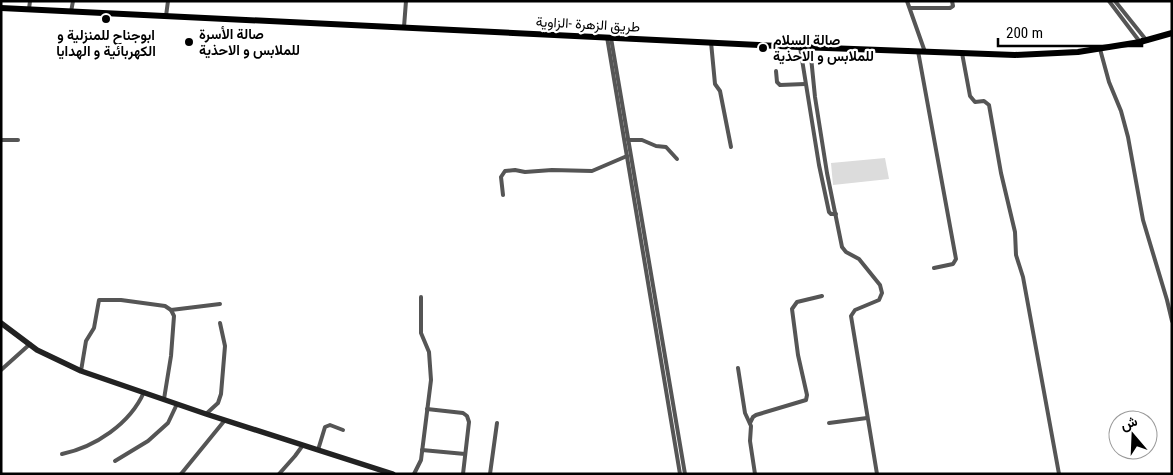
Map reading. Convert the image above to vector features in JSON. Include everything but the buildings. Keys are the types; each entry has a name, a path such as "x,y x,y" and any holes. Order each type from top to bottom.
{"main road":[{"name":"طريق الزهرة -الزاوية","path":"1,8 800,47 1037,55 1143,41 1172,33"},
{"path":"1,323 45,354 81,371 206,414 393,474"}],"street":[{"path":"29,9 30,1"},
{"path":"71,12 73,1"},
{"path":"166,16 168,1"},
{"path":"404,27 406,1"},
{"path":"908,1 921,52 956,259 953,264 934,268"},
{"path":"910,8 950,8 953,6 952,1"},
{"path":"1109,1 1143,41"},
{"path":"1115,1 1143,41"},
{"path":"609,38 685,474"},
{"path":"711,42 715,84 720,91 731,148"},
{"path":"800,47 823,188 829,212 836,214"},
{"path":"810,47 812,74 827,173 842,247 846,252 858,259 880,285 882,293 879,300 854,310 851,314 877,474"},
{"path":"1100,48 1109,82 1121,111 1128,137 1143,220 1172,321"},
{"path":"962,53 970,96 975,102 984,101 989,105 1059,474"},
{"path":"776,71 777,82 780,85 805,84"},
{"path":"804,76 812,74"},
{"path":"1,140 18,140"},
{"path":"627,140 627,156 680,474"},
{"path":"627,140 642,140 656,146 666,147 677,159"},
{"path":"503,195 501,177 505,171 552,170 592,172 627,156"},
{"path":"750,423 756,415 806,400 807,395 799,360 792,309 797,302 822,296"},
{"path":"414,474 419,465 422,450 431,373 429,352 421,334 422,297"},
{"path":"81,371 86,341 94,328 99,300 121,300 162,305 171,310 174,316 171,356 164,399"},
{"path":"171,310 220,304"},
{"path":"206,414 218,403 221,394 225,341 220,323"},
{"path":"1,370 30,344"},
{"path":"738,368 745,410 750,423 755,474"},
{"path":"62,454 79,451 120,425 139,403 144,392"},
{"path":"115,461 148,441 168,423 178,404"},
{"path":"427,409 463,413 468,416 469,422 463,474"},
{"path":"829,423 868,418"},
{"path":"181,474 225,420"},
{"path":"490,474 497,423"},
{"path":"318,450 325,426 330,425 343,430"},
{"path":"279,474 295,456 302,444"},
{"path":"422,450 466,454"}],"shaded area":[{"path":"885,158 889,179 833,185 831,163"}],"place":[{"name":"ابوجناح للمنزلية و الكهربائية و الهدايا","path":"106,19"},
{"name":"صالة الأسرة للملابس و الاحذية","path":"189,42"},
{"name":"صالة السلام للملابس و الاحذية","path":"763,48"}]}
